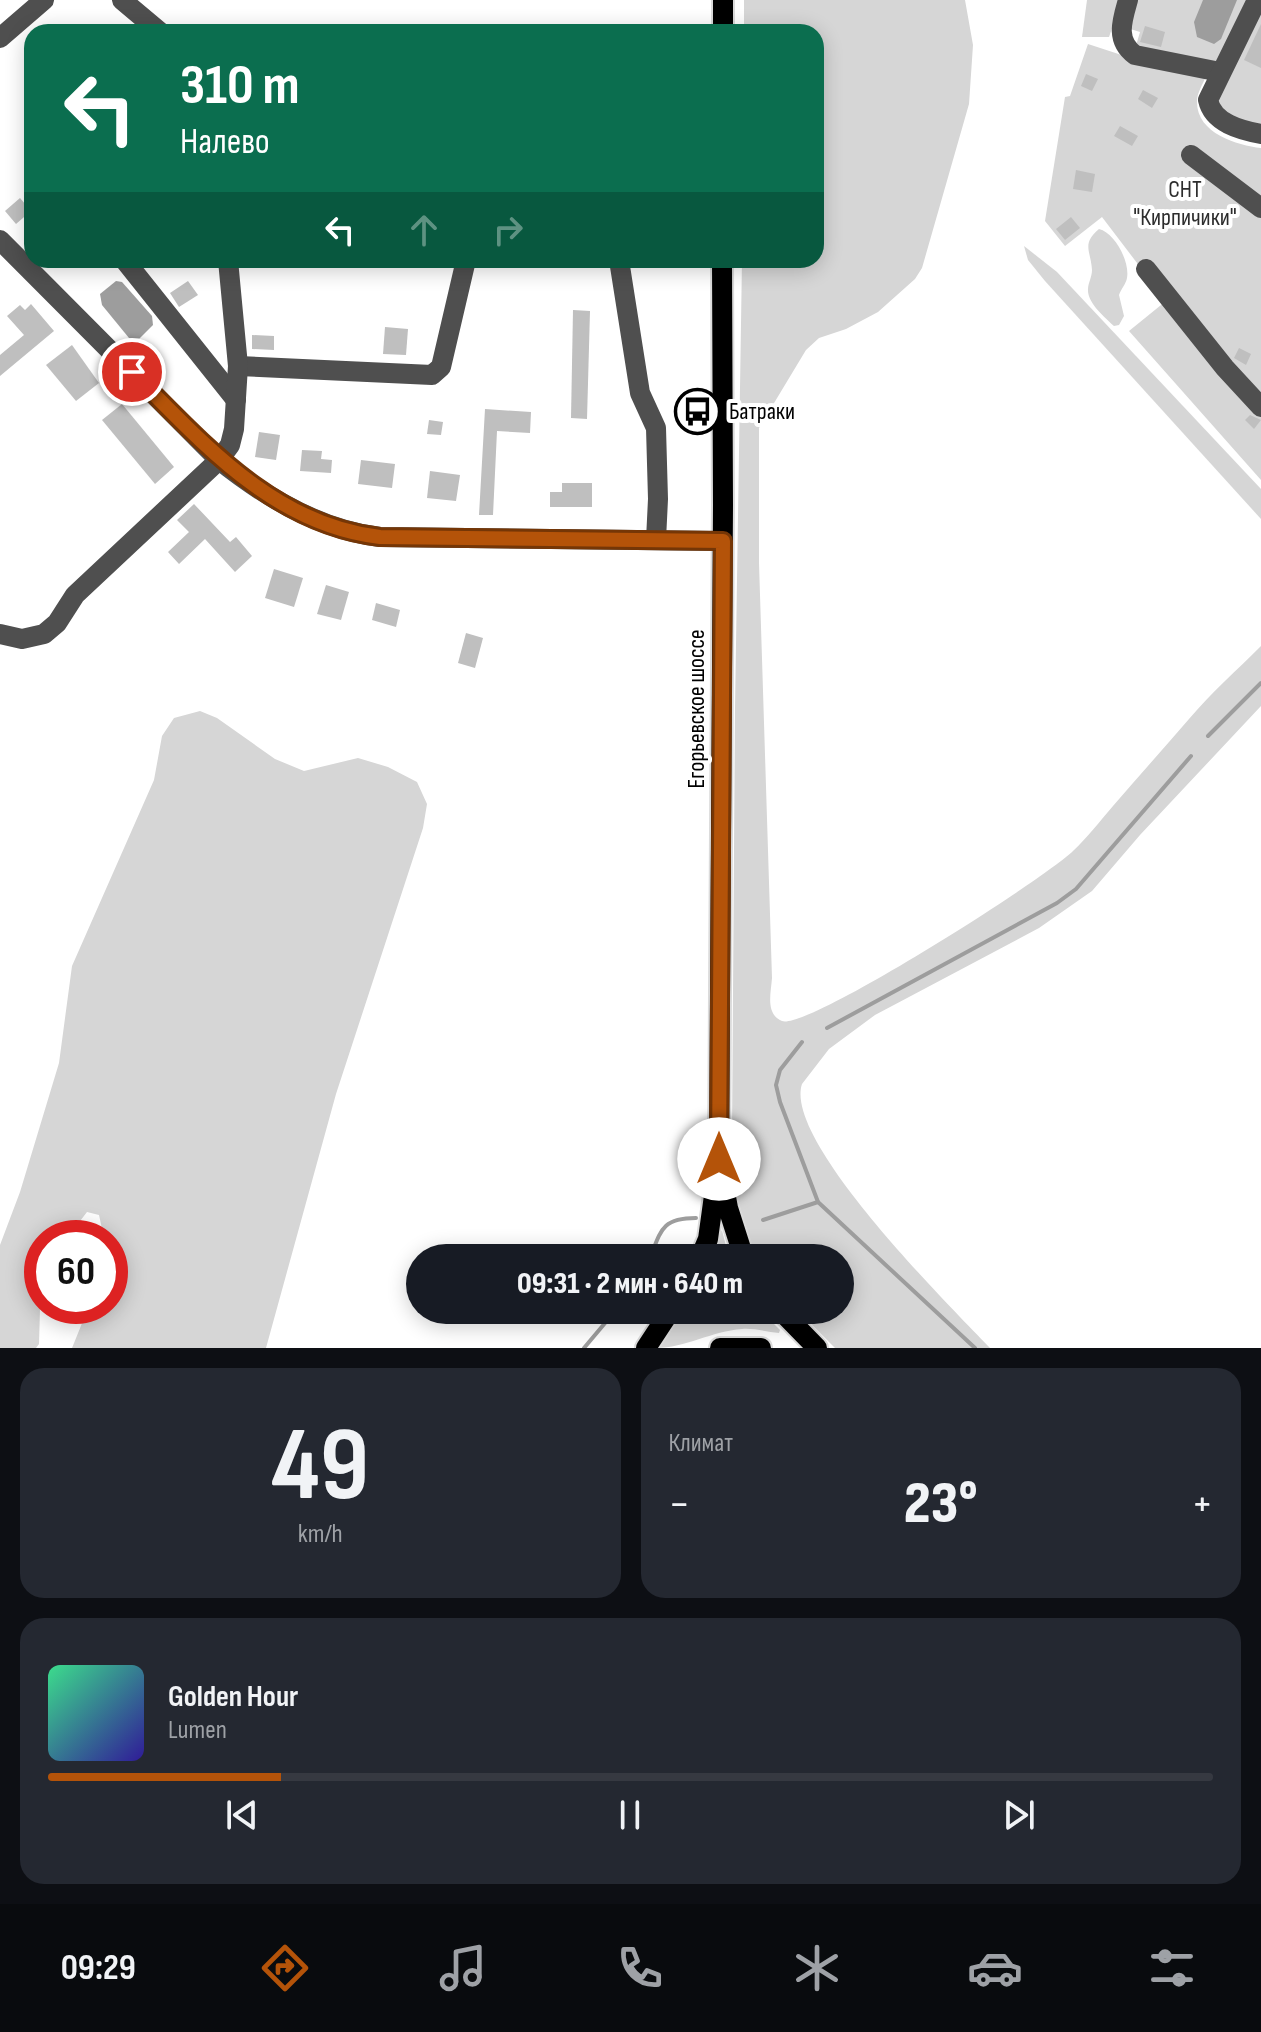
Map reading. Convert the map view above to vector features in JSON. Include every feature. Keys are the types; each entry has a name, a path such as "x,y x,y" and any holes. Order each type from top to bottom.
{"main road":[{"path":"723,0 723,24"},
{"name":"Егорьевское шоссе","path":"705,1244 711,1224 719,1159 722,268"},
{"name":"Егорьевское шоссе","path":"719,1159 728,1208 740,1244"},
{"path":"646,1348 662,1324"},
{"path":"794,1324 817,1348"},
{"path":"720,1348 761,1348"}],"street":[{"path":"0,38 44,0"},
{"path":"122,0 150,24"},
{"path":"1128,0 1121,35 1128,50 1135,55 1220,72"},
{"path":"1257,0 1208,100 1210,111 1218,119 1261,134"},
{"path":"1191,155 1261,208"},
{"path":"0,240 24,264"},
{"path":"28,268 219,460 251,484 317,521 354,534 380,537 723,541"},
{"path":"131,268 236,400"},
{"path":"0,634 22,639 44,634 57,623 75,595 219,460 230,445 238,366 229,268"},
{"path":"238,366 432,375 441,367 464,268"},
{"path":"620,268 640,393 656,428 656,540"},
{"path":"1146,269 1225,368 1261,407"}],"green space":[{"path":"744,0 965,0 973,45 969,104 922,268 915,279 878,312 846,329 819,338 806,350 759,428 759,563 772,978 770,1002 773,1013 782,1021 800,1018 878,979 1054,866 1083,841 1197,709 1261,646 1261,706 1092,891 1039,928 875,1015 829,1049 802,1084 803,1110 818,1143 842,1181 907,1261 990,1348 835,1348 811,1324 854,1324 854,1244 749,1244 736,1192 732,1134 742,268 824,268 824,24 744,24"},
{"path":"1087,0 1122,0 1109,37 1082,37"},
{"path":"1134,0 1261,0 1261,129 1215,110 1229,66 1135,49 1140,32 1127,28"},
{"name":"СНТ \"Кирпичики\"","path":"1088,44 1149,64 1206,76 1197,101 1203,121 1210,129 1230,140 1261,148 1261,480 1129,331 1166,301 1102,217 1065,246 1045,221 1065,97 1070,96"},
{"path":"1099,229 1116,242 1127,271 1119,295 1124,316 1119,325 1114,326 1097,309 1088,294 1092,270 1088,248 1090,239"},
{"path":"1024,246 1057,272 1261,489 1261,519 1045,281 1028,260"},
{"path":"200,711 217,718 275,759 304,771 358,758 388,767 417,782 427,804 423,828 336,1094 266,1348 72,1348 82,1324 128,1324 128,1220 100,1220 99,1215 87,1212 81,1220 24,1220 24,1324 40,1324 39,1344 36,1348 0,1348 0,1245 20,1192 59,1063 72,966 154,780 162,736 174,718"},
{"path":"722,1230 726,1244 717,1244"},
{"path":"674,1324 774,1324 780,1330 779,1333 731,1330 656,1348"}],"shaded area":[{"path":"1203,0 1237,0 1221,39 1214,44 1197,37 1194,22"},
{"path":"116,281 122,282 152,316 153,325 138,340 129,338 102,305 100,294"}],"building":[{"path":"1261,24 1261,68 1244,60"},
{"path":"1145,26 1165,32 1161,47 1140,42"},
{"path":"1086,74 1098,79 1092,91 1081,86"},
{"path":"1143,90 1158,98 1152,108 1138,99"},
{"path":"1120,126 1138,136 1132,146 1114,136"},
{"path":"1076,170 1095,174 1092,192 1073,189"},
{"path":"20,198 24,203 24,217 16,224 5,211"},
{"path":"1071,217 1080,228 1065,240 1056,229"},
{"path":"188,281 198,295 179,307 170,293"},
{"path":"31,304 54,331 0,376 0,355 24,335 7,316 20,305 25,310"},
{"path":"573,310 590,311 587,419 571,418"},
{"path":"385,327 408,329 406,355 383,354"},
{"path":"252,335 274,336 274,350 252,349"},
{"path":"72,345 99,383 76,401 46,365"},
{"path":"1239,348 1251,354 1246,365 1234,358"},
{"path":"122,404 174,467 155,484 102,420"},
{"path":"485,409 531,412 530,433 497,431 493,515 479,515"},
{"path":"1250,415 1261,420 1254,429 1245,420"},
{"path":"429,420 443,422 441,435 427,434"},
{"path":"259,432 280,435 276,460 255,457"},
{"path":"302,450 322,451 321,459 332,460 331,473 300,471"},
{"path":"361,460 395,464 392,488 358,484"},
{"path":"430,471 460,475 456,501 427,498"},
{"path":"562,483 592,483 592,507 550,507 550,492 562,492"},
{"path":"194,504 230,542 236,537 252,556 235,572 205,539 179,564 168,552 189,532 177,520"},
{"path":"274,569 303,578 294,607 265,598"},
{"path":"326,585 349,592 341,620 317,614"},
{"path":"376,603 400,610 396,627 372,620"},
{"path":"466,633 483,638 475,668 458,663"}],"waterway":[{"path":"1208,736 1261,683"},
{"path":"827,1028 1057,903 1076,889 1191,756"},
{"path":"802,1042 780,1070 776,1085 818,1202 975,1348"},
{"path":"763,1220 818,1202"},
{"path":"655,1244 669,1223 696,1218"},
{"path":"584,1348 604,1324"}],"place":[{"name":"Батраки","path":"698,411"}],"route":[{"path":"132,372 219,460 251,484 317,521 354,534 380,537 723,541 719,1159"}]}
